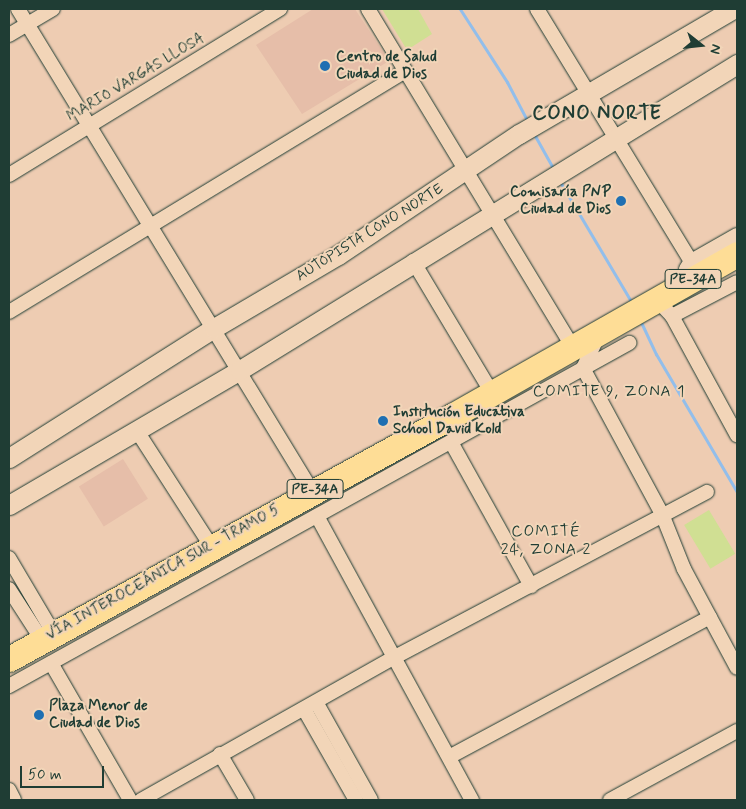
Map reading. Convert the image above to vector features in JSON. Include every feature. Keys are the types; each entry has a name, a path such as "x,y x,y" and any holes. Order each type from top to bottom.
{"highway":[{"name":"VÍA INTEROCEÁNICA SUR - TRAMO 5","path":"9,659 49,645 218,558 312,491 492,393 578,358 611,325 662,303 737,254"}],"main road":[{"name":"AUTOPISTA CONO NORTE","path":"9,458 214,328 338,255 466,172 519,134 733,9"},
{"path":"9,505 240,370 617,136 736,68"}],"street":[{"path":"18,9 240,370 312,491"},
{"path":"9,35 53,9"},
{"name":"MARIO VARGAS LLOSA","path":"9,175 280,9"},
{"path":"368,9 466,172 493,212 578,358 662,514 684,569 737,668"},
{"path":"537,9 617,136 691,261"},
{"path":"9,312 406,71"},
{"path":"662,303 691,261 737,235"},
{"path":"413,261 492,393"},
{"path":"662,303 737,282"},
{"path":"662,303 737,435"},
{"path":"137,431 218,558 317,516 451,442 578,358 629,343"},
{"path":"451,442 531,586"},
{"path":"141,800 395,657 531,586 662,514 707,492"},
{"path":"317,516 472,800"},
{"path":"9,558 49,645 130,800"},
{"path":"9,589 49,645"},
{"path":"448,758 710,617"},
{"path":"9,686 49,645"},
{"path":"310,706 356,800"},
{"path":"310,706 371,800"},
{"path":"610,800 737,731"},
{"path":"629,800 737,742"},
{"path":"220,754 247,800"},
{"path":"9,790 14,800"}],"shaded area":[{"name":"Centro de Salud Ciudad de Dios","path":"313,9 355,9 389,61 302,114 256,45"},
{"path":"123,459 148,499 104,526 79,487"}],"green space":[{"path":"382,9 418,9 432,34 407,50"},
{"path":"709,510 735,554 710,569 684,525"}],"waterway":[{"path":"460,9 507,82 528,122"},
{"path":"534,134 554,170"},
{"path":"559,180 632,303"},
{"path":"640,320 656,354 737,492"}],"place":[{"name":"Centro de Salud Ciudad de Dios","path":"325,66"},
{"name":"Comisaría PNP Ciudad de Dios","path":"621,201"},
{"name":"Institución Educativa School David Kold","path":"383,421"},
{"name":"Plaza Menor de Ciudad de Dios","path":"39,715"}],"district":[{"name":"CONO NORTE","path":"597,113"},
{"name":"COMITE 9, ZONA 1","path":"609,392"},
{"name":"COMITÉ 24, ZONA 2","path":"546,541"}]}
